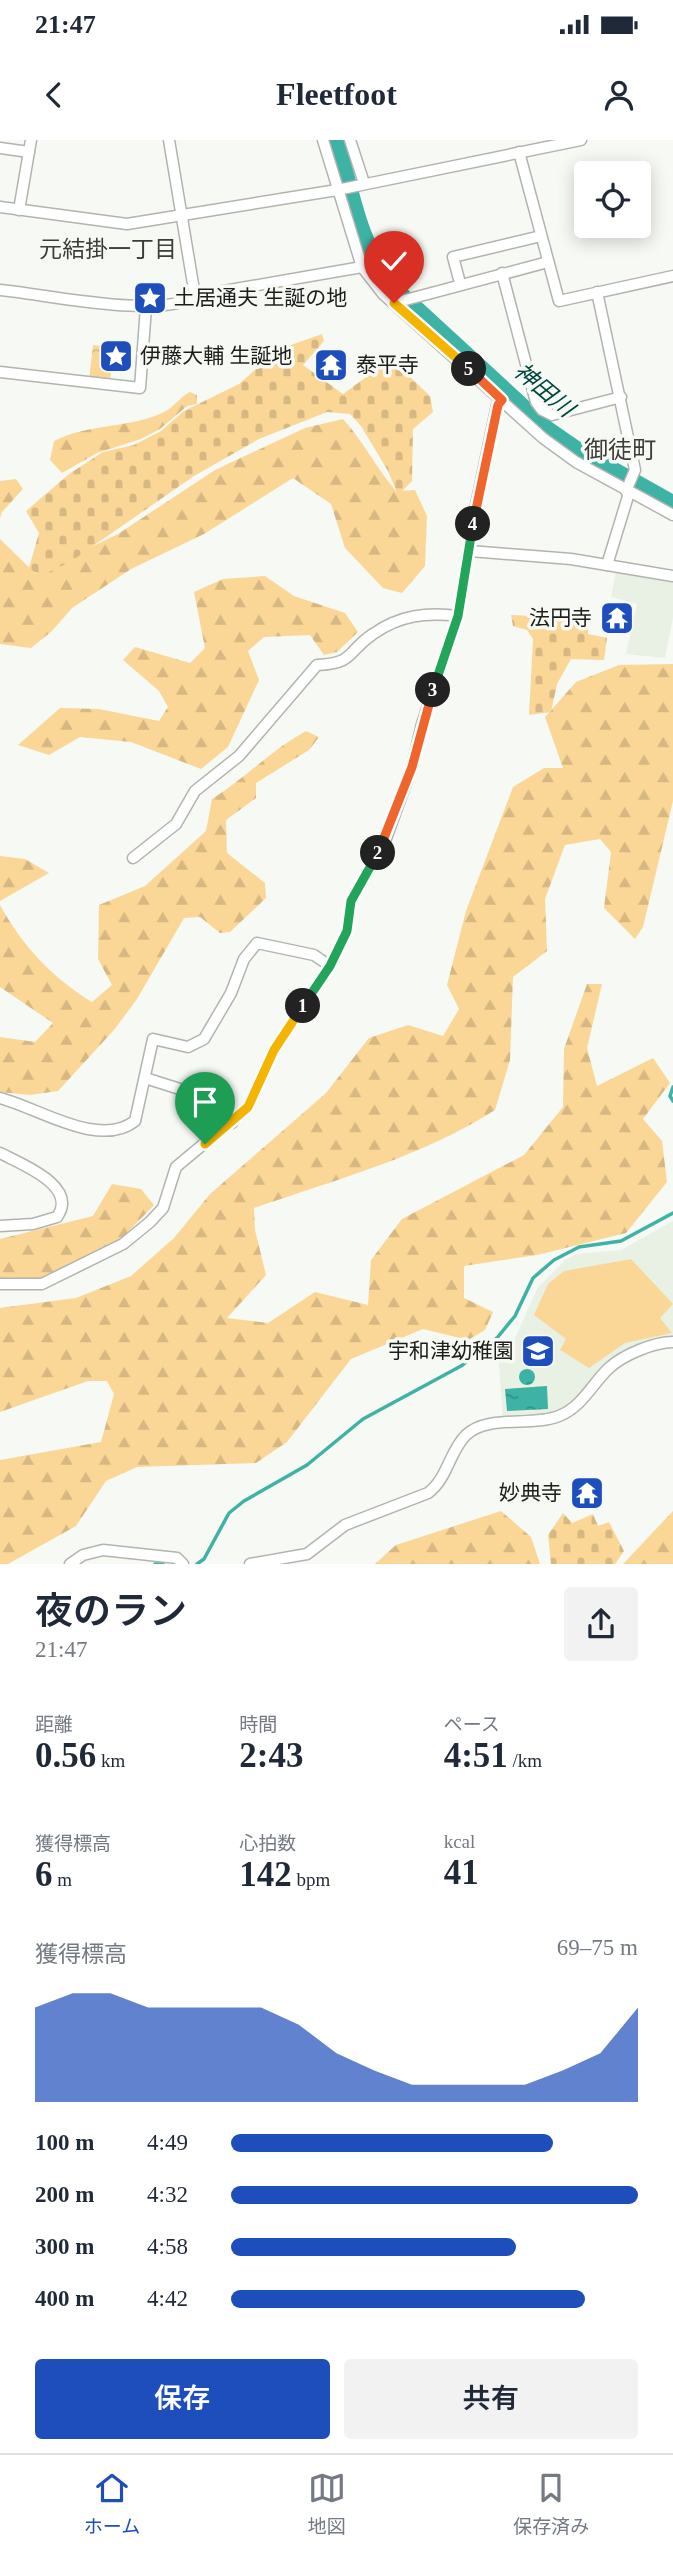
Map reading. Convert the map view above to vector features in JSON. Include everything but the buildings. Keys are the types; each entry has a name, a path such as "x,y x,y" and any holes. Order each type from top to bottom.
{"street":[{"path":"19,210 31,140"},
{"path":"169,140 195,296"},
{"path":"323,140 362,267 383,294 399,300 502,400 554,446 673,515"},
{"path":"350,140 361,184"},
{"path":"0,207 127,224 339,189 581,140"},
{"path":"0,148 29,152"},
{"path":"519,152 559,302 673,275"},
{"path":"460,283 453,257 541,236"},
{"path":"399,300 548,262"},
{"path":"0,290 146,307 185,303 195,296 362,267"},
{"path":"502,273 536,402 542,410 552,415 621,397"},
{"path":"597,292 621,397 634,475 607,565"},
{"path":"0,372 140,388 146,307"},
{"path":"0,1284 42,1284 123,1244 163,1208 176,1167 248,1107 274,1050 330,966 347,931 351,901 384,844 412,767 422,724 458,616 477,501 498,405 502,400"},
{"path":"470,551 607,565 673,576"},
{"path":"133,858 176,824 195,791 239,756 317,665 340,664 373,634 409,616 430,612 458,616"},
{"path":"0,1098 51,1118 100,1131 124,1130 135,1121 153,1039 188,1046 204,1038 231,993 244,959 257,943 314,955 330,966"},
{"path":"145,1078 202,1096 232,1123"},
{"path":"0,1153 48,1180 60,1192 62,1203 57,1217 33,1224 0,1226"},
{"path":"250,1564 307,1554 345,1525 428,1493 439,1484 460,1443 475,1429 560,1416 576,1406 610,1367 632,1354 673,1342"},
{"path":"70,1564 83,1555 103,1550 177,1558 183,1564"}],"shaded area":[{"path":"616,571 673,582 673,618 665,658 626,654 637,604 611,597"},
{"path":"673,1221 673,1337 625,1350 600,1370 574,1404 557,1414 503,1420 498,1351 515,1338 538,1287 565,1260 577,1254 621,1250"}],"green space":[{"path":"322,334 324,341 303,365 343,394 391,359 430,396 433,412 413,429 412,481 398,495 388,471 361,426 350,414 327,412 259,439 194,476 70,562 40,576 29,568 39,533 26,511 69,474 103,452 134,445 161,431 184,411 239,384 256,369 274,361 291,345"},
{"path":"93,345 114,347 110,382 89,380"},
{"path":"190,392 197,395 197,404 187,406 160,429 141,439 97,453 62,473 50,460 54,441 82,431 152,417 168,410"},
{"path":"343,419 396,491 415,490 427,516 425,566 402,593 383,588 345,548 331,504 293,478 204,534 131,569 72,608 52,631 31,648 0,644 0,539 36,574 118,534 215,470 305,428"},
{"path":"16,479 23,489 2,512 0,518 0,481"},
{"path":"265,576 294,596 345,613 358,632 337,652 324,655 310,635 264,637 248,651 259,680 228,747 201,769 131,742 80,737 49,755 18,745 60,708 99,709 159,721 168,707 159,691 123,660 135,647 190,663 205,648 194,592 223,579"},
{"path":"571,610 571,617 589,619 588,634 607,638 604,660 571,659 557,684 551,712 529,715 533,639 527,630 513,626 511,615 536,616 537,611"},
{"path":"673,664 673,801 643,927 635,939 604,908 611,852 600,839 565,845 545,899 547,951 513,977 510,1060 495,1110 409,1154 254,1208 255,1230 266,1275 227,1318 268,1323 315,1292 368,1305 371,1260 402,1219 524,1155 563,1107 564,1049 587,984 602,984 587,1048 597,1086 653,1058 670,1083 643,1119 662,1141 667,1182 626,1233 537,1255 464,1266 464,1298 493,1312 485,1330 468,1340 423,1329 351,1359 287,1442 256,1463 137,1467 106,1481 76,1526 8,1564 0,1564 0,1460 101,1442 114,1394 107,1381 88,1381 0,1412 0,1308 76,1298 131,1276 174,1238 210,1194 326,1093 369,1038 408,1025 443,1036 459,1009 447,985 466,911 513,787 544,768 563,768 545,717 576,682 619,665"},
{"path":"306,731 319,737 309,750 256,783 256,798 226,820 227,853 265,883 266,898 230,932 220,933 200,917 184,918 137,999 114,1030 58,1091 30,1095 0,1092 0,1037 35,1042 53,1023 0,987 0,905 18,934 39,959 77,993 92,1002 112,985 98,959 99,905 145,886 206,831 212,799"},
{"path":"0,856 25,859 49,873 0,901"},
{"path":"112,1184 141,1189 154,1205 123,1237 38,1280 0,1282 0,1239 93,1216"},
{"path":"631,1259 673,1304 660,1318 672,1333 625,1343 589,1368 560,1350 566,1339 534,1315 548,1284 564,1271"},
{"path":"501,1511 531,1537 540,1564 375,1564 396,1545"},
{"path":"673,1511 673,1564 623,1564"},
{"path":"563,1513 572,1523 593,1514 598,1526 609,1522 624,1551 615,1564 551,1564 548,1535"}],"water":[{"path":"527,1369 533,1371 533,1383 527,1385 521,1383 519,1377 521,1371"},
{"path":"547,1386 548,1409 507,1411 505,1389"}],"waterway":[{"name":"神田川","path":"335,140 356,221 372,259 396,293 546,431 575,451 673,506"},
{"path":"673,1087 670,1096 673,1101"},
{"path":"197,1564 204,1559 229,1513 244,1501 307,1465 363,1419 461,1366 497,1338 515,1316 533,1278 554,1260 579,1247 621,1241 673,1213"},
{"path":"155,1564 163,1564"}],"place":[{"name":"土居通夫 生誕の地","path":"150,298"},
{"name":"伊藤大輔 生誕地","path":"116,356"},
{"name":"泰平寺","path":"331,365"},
{"name":"法円寺","path":"617,618"},
{"name":"宇和津幼稚園","path":"538,1351"},
{"name":"妙典寺","path":"587,1493"}],"district":[{"name":"元結掛一丁目","path":"108,249"},
{"name":"御徒町","path":"620,450"}],"route":[{"path":"205,1144 248,1107 259,1088 274,1050 294,1015 330,966 347,931 351,901 384,844 412,767 422,724 458,616 474,514 498,405 502,400 394,303"}]}
